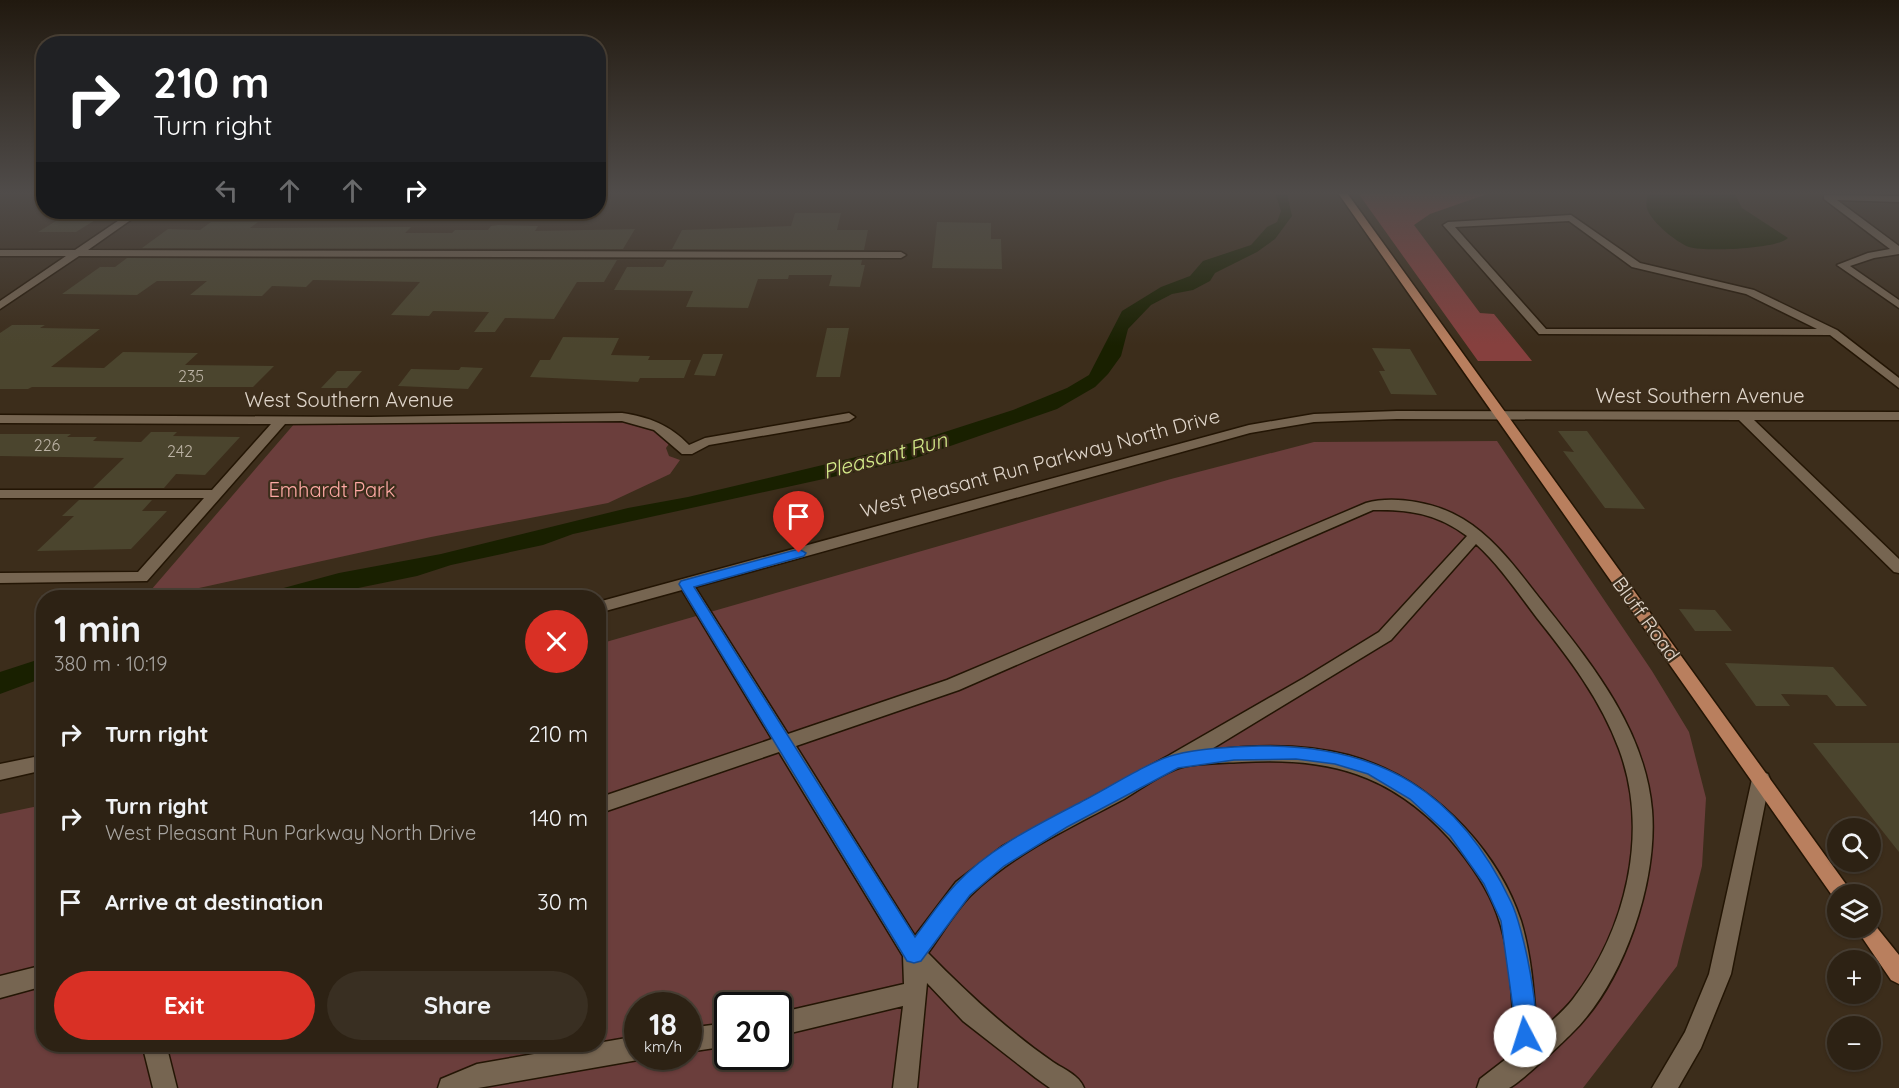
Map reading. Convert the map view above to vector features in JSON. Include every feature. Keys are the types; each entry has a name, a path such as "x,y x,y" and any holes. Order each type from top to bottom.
{"main road":[{"name":"Bluff Road","path":"1379,244 1836,884"},
{"path":"1874,938 1899,973"}],"street":[{"path":"0,306 90,244"},
{"path":"1465,244 1543,332 1833,332"},
{"path":"1606,244 1636,265 1750,292 1833,332 1899,384"},
{"path":"1899,251 1872,255 1842,265 1899,305"},
{"path":"0,253 900,255"},
{"name":"West Southern Avenue","path":"1501,416 1899,416"},
{"name":"West Pleasant Run Parkway North Drive","path":"606,606 1271,424 1334,417 1501,416"},
{"path":"1743,416 1899,568"},
{"name":"West Southern Avenue","path":"0,419 282,420 622,417 658,425 670,432 687,451 705,442 849,417"},
{"path":"0,578 142,577 282,420"},
{"path":"0,494 216,494"},
{"path":"606,803 953,686 1371,506 1408,507 1447,516 1475,536 1518,582 1544,615 1604,701 1629,750 1641,793 1644,840 1637,888 1616,950 1579,1009 1527,1058 1489,1088"},
{"path":"905,1088 916,992 914,954 963,889 1001,857 1061,821 1175,761 1310,683 1384,636 1475,536"},
{"path":"686,584 783,745 914,954 971,1013 1044,1070 1072,1088"},
{"path":"1175,761 1234,753 1296,753 1335,757 1373,768 1416,794 1456,831 1473,853 1491,878 1507,913 1513,934 1522,993 1527,1058"},
{"path":"0,772 36,764"},
{"path":"1664,1088 1696,1034 1720,974 1761,779"},
{"path":"0,987 36,977"},
{"path":"792,1022 916,992"},
{"path":"450,1088 477,1076 624,1050"},
{"path":"156,1052 165,1088"}],"green space":[{"name":"Emhardt Park","path":"606,418 648,422 671,441 666,448 669,456 680,460 670,474 608,503 431,537 190,590 151,590 295,423"},
{"path":"1497,441 1652,671 1689,732 1706,798 1702,866 1677,966 1583,1088 0,1088 0,814 36,806 36,1052 606,1052 606,642 1171,479 1314,442"}],"shaded area":[{"path":"1394,244 1428,244 1480,313 1494,314 1532,361 1478,361"}],"water":[{"name":"Pleasant Run","path":"1268,244 1215,273 1210,281 1193,290 1172,294 1151,305 1128,329 1121,356 1108,374 1095,387 1057,409 910,460 573,534 543,545 451,565 417,576 348,590 276,590 339,573 441,554 628,508 688,497 898,447 1013,410 1067,388 1089,375 1122,311 1161,287 1190,276 1203,261 1251,245"},
{"path":"1683,244 1774,244 1740,248 1689,247"},
{"path":"36,660 36,681 0,694 0,672"}],"building":[{"path":"148,244 626,244 623,249 142,248"},
{"path":"675,244 865,244 864,250 672,249"},
{"path":"935,244 1001,244 1002,269 932,268"},
{"path":"127,258 617,260 604,282 577,282 554,319 505,318 495,332 474,332 489,312 433,311 429,316 391,315 420,282 313,280 306,287 272,286 262,296 190,295 207,281 157,281 137,295 62,294 100,267 115,267"},
{"path":"667,260 862,260 861,265 865,265 860,287 829,286 832,275 789,275 788,279 758,279 748,308 686,307 693,291 614,290 627,267 663,267"},
{"path":"12,325 100,329 51,367 104,368 123,352 198,353 185,365 274,366 253,387 0,389 0,333"},
{"path":"827,328 849,328 840,377 816,377"},
{"path":"563,337 619,338 611,355 650,356 648,360 691,360 684,378 640,378 638,382 530,377 540,360 550,360"},
{"path":"1372,348 1410,349 1437,395 1391,394 1379,371 1385,371"},
{"path":"703,354 723,354 715,376 694,375"},
{"path":"461,367 483,368 468,389 398,386 411,369 459,370"},
{"path":"337,371 362,371 347,388 321,388"},
{"path":"1558,431 1587,431 1645,509 1605,508 1563,451 1574,452"},
{"path":"151,432 177,432 173,436 240,437 205,475 176,474 164,488 93,488 124,458 0,456 0,434 71,434 67,437 97,437 93,441 141,442"},
{"path":"79,500 152,500 142,511 167,511 131,549 37,551 74,516 62,516"},
{"path":"1679,609 1715,610 1732,631 1695,631"},
{"path":"1725,663 1833,667 1867,706 1836,706 1827,695 1781,694 1790,706 1756,706"},
{"path":"1813,743 1899,743 1899,852 1881,829 1881,818 1872,818"}],"route":[{"path":"799,553 686,584 783,745 914,954 963,889 997,860 1061,821 1175,761 1234,753 1296,753 1335,757 1373,768 1416,794 1456,831 1491,878 1510,921 1513,934 1522,993 1525,1036"}]}
